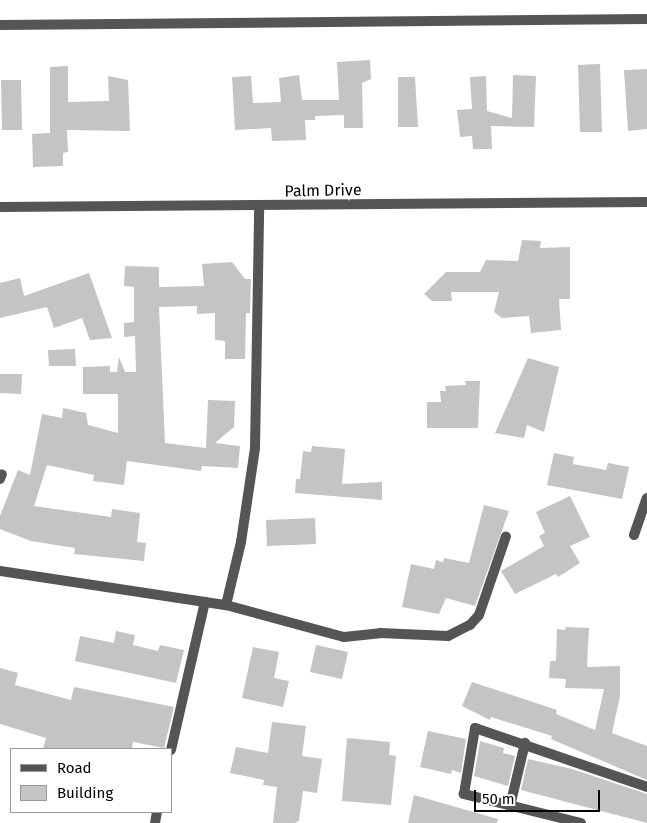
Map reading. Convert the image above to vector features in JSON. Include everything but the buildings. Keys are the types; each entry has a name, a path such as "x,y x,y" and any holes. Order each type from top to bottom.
{"street":[{"path":"0,25 647,19"},
{"name":"Palm Drive","path":"0,207 647,202"},
{"path":"226,605 241,542 255,448 259,206"},
{"path":"634,535 647,498"},
{"path":"0,572 226,605 344,637 380,633 448,636 470,625 479,614 506,536"},
{"path":"171,748 205,602"},
{"path":"581,823 466,796 462,791 473,731 479,727 647,788"},
{"path":"510,806 525,743"}]}
